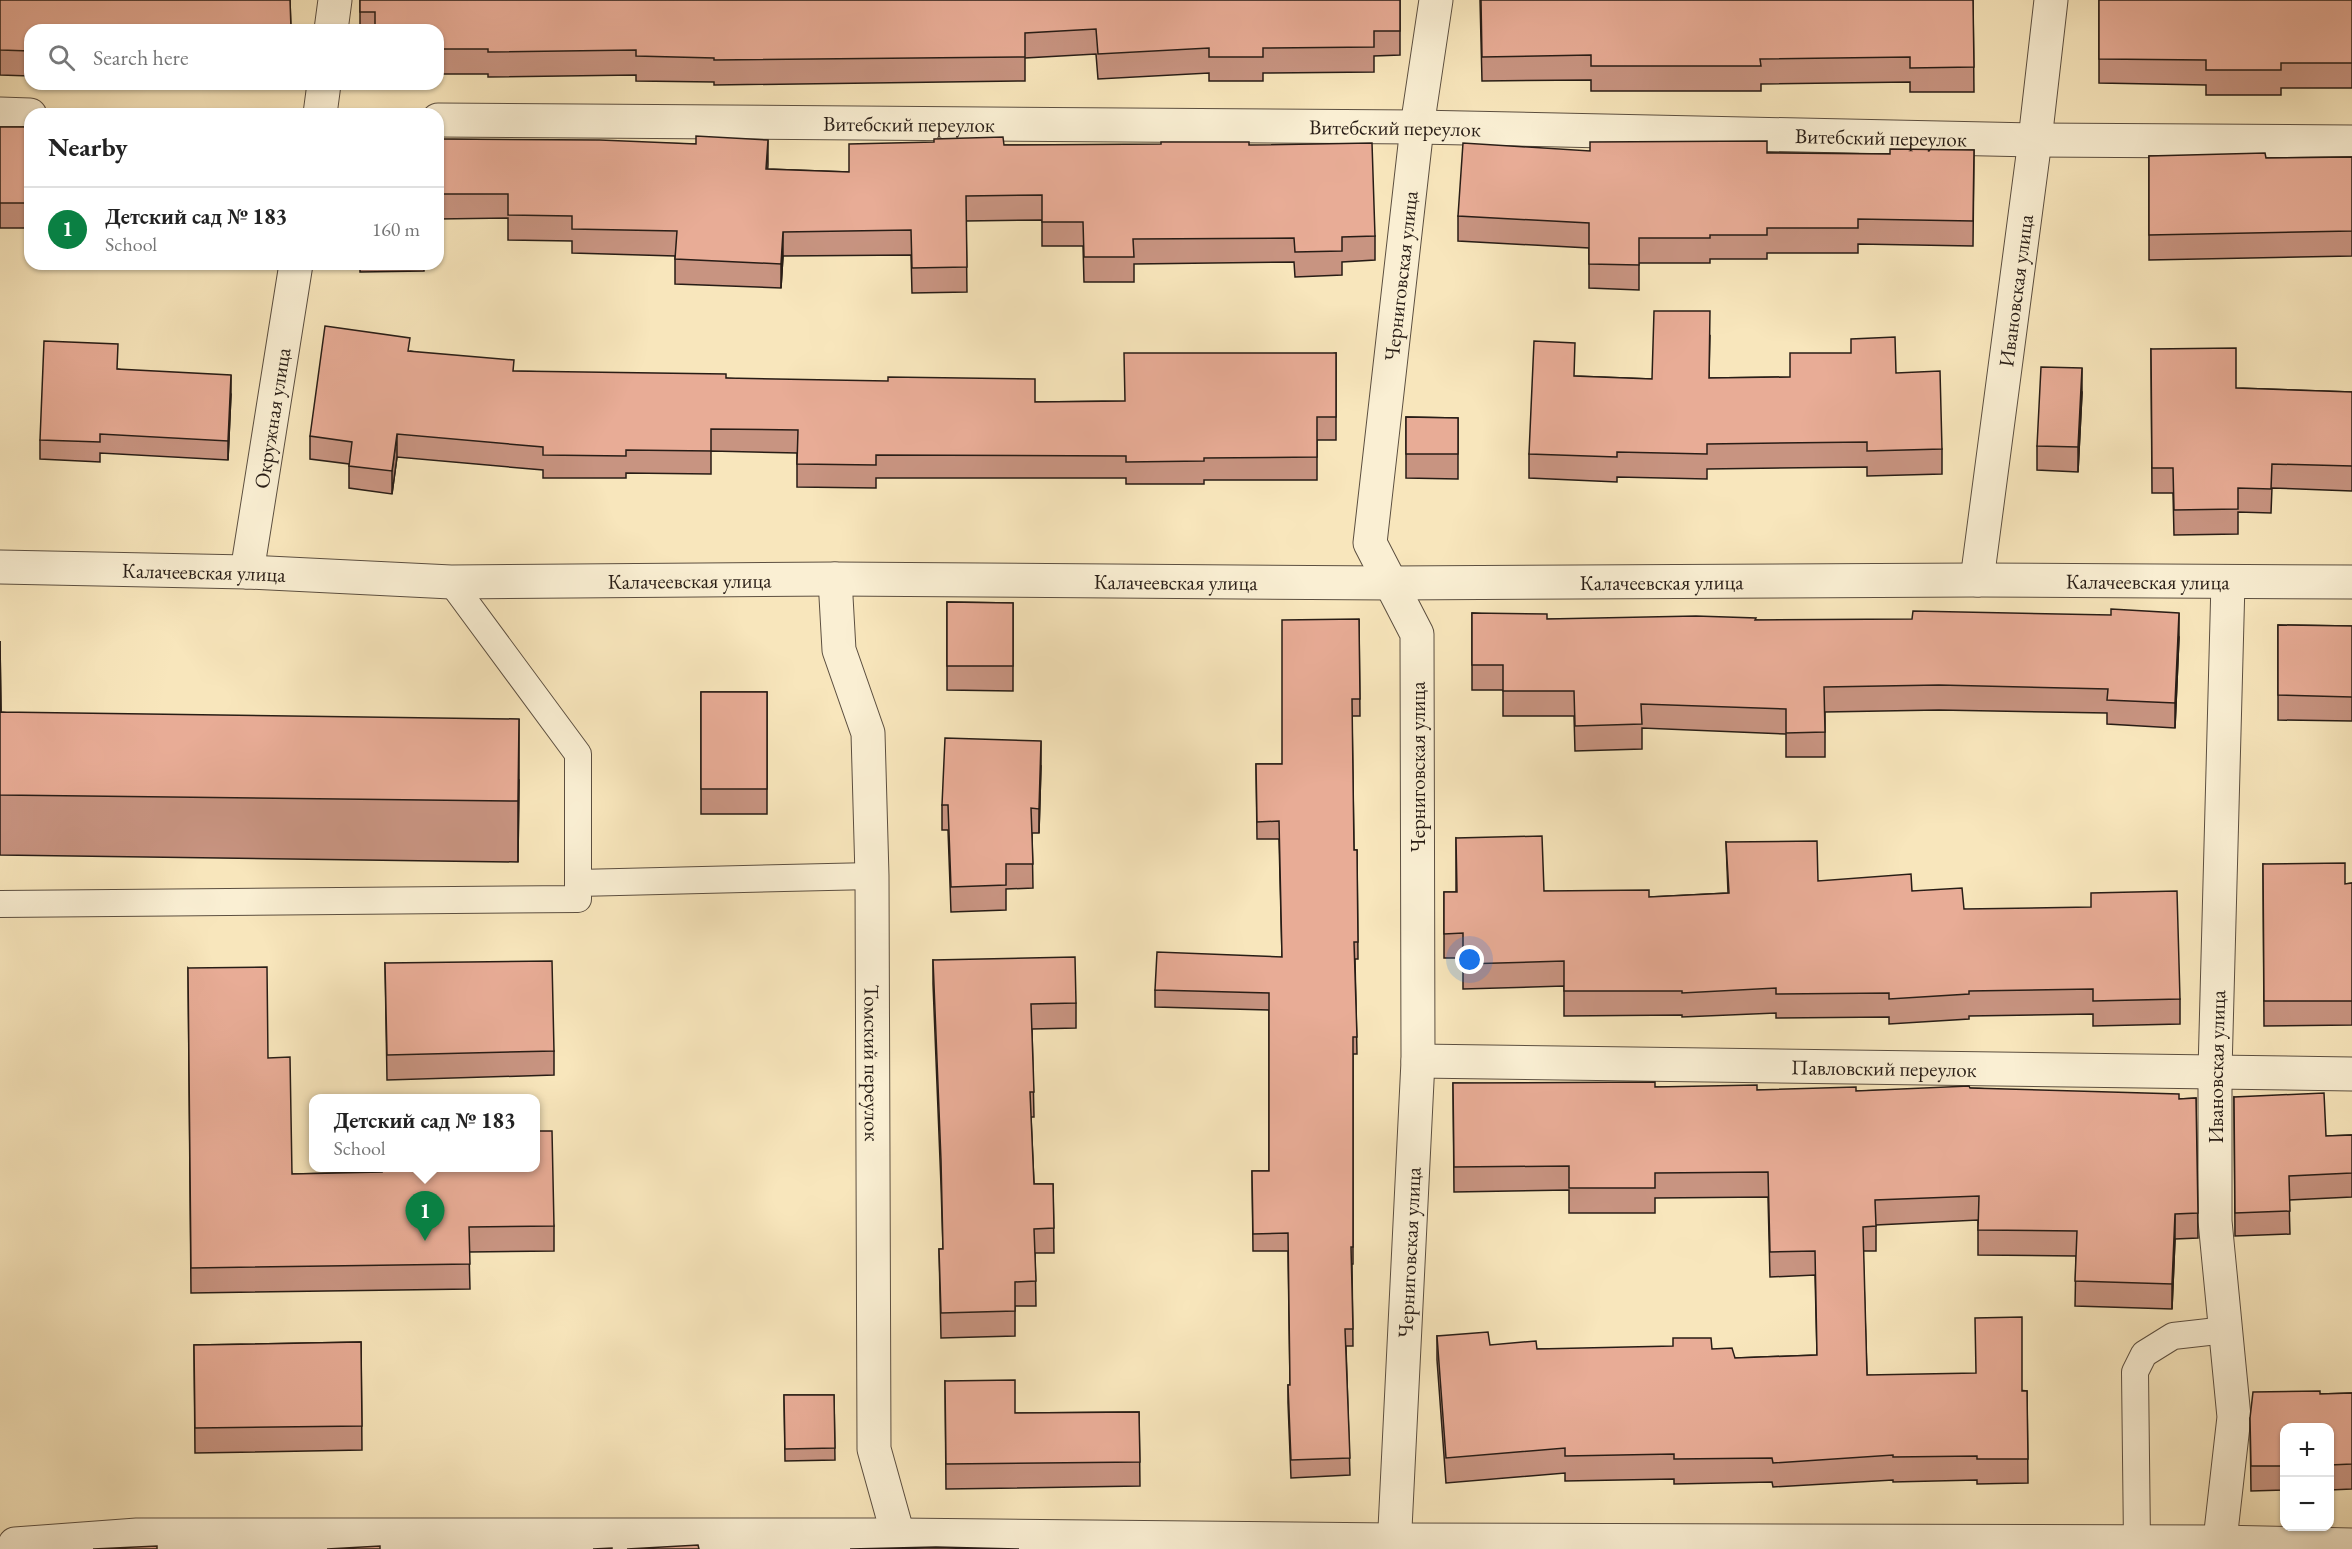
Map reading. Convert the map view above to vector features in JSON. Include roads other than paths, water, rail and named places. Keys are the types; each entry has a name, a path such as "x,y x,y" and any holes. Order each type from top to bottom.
{"street":[{"path":"332,24 335,0"},
{"name":"Черниговская улица","path":"1394,1545 1418,1061 1417,634 1370,543 1417,128 1436,0"},
{"name":"Ивановская улица","path":"1977,580 2035,140 2051,0"},
{"path":"321,108 323,90"},
{"path":"0,114 24,115"},
{"name":"Витебский переулок","path":"444,120 1417,128 2035,140 2352,142"},
{"name":"Окружная улица","path":"247,572 295,270"},
{"name":"Калачеевская улица","path":"0,567 247,572 451,582 835,579 1390,583 1977,580 2352,582"},
{"name":"Томский переулок","path":"835,579 839,650 868,733 872,876 874,1449 898,1542"},
{"name":"Ивановская улица","path":"2219,1546 2234,1417 2215,1221 2216,1071 2228,582"},
{"name":"Павловский переулок","path":"1418,1061 2352,1074"},
{"path":"8,1539 148,1535 1394,1545 2137,1542 2219,1546 2352,1545"}],"lane":[{"path":"0,904 578,899 578,754 451,582"},
{"path":"578,883 872,876"},
{"path":"2137,1542 2135,1372 2144,1354 2173,1336 2226,1330"}],"place":[{"name":"Детский сад № 183","path":"425,1241"}]}
